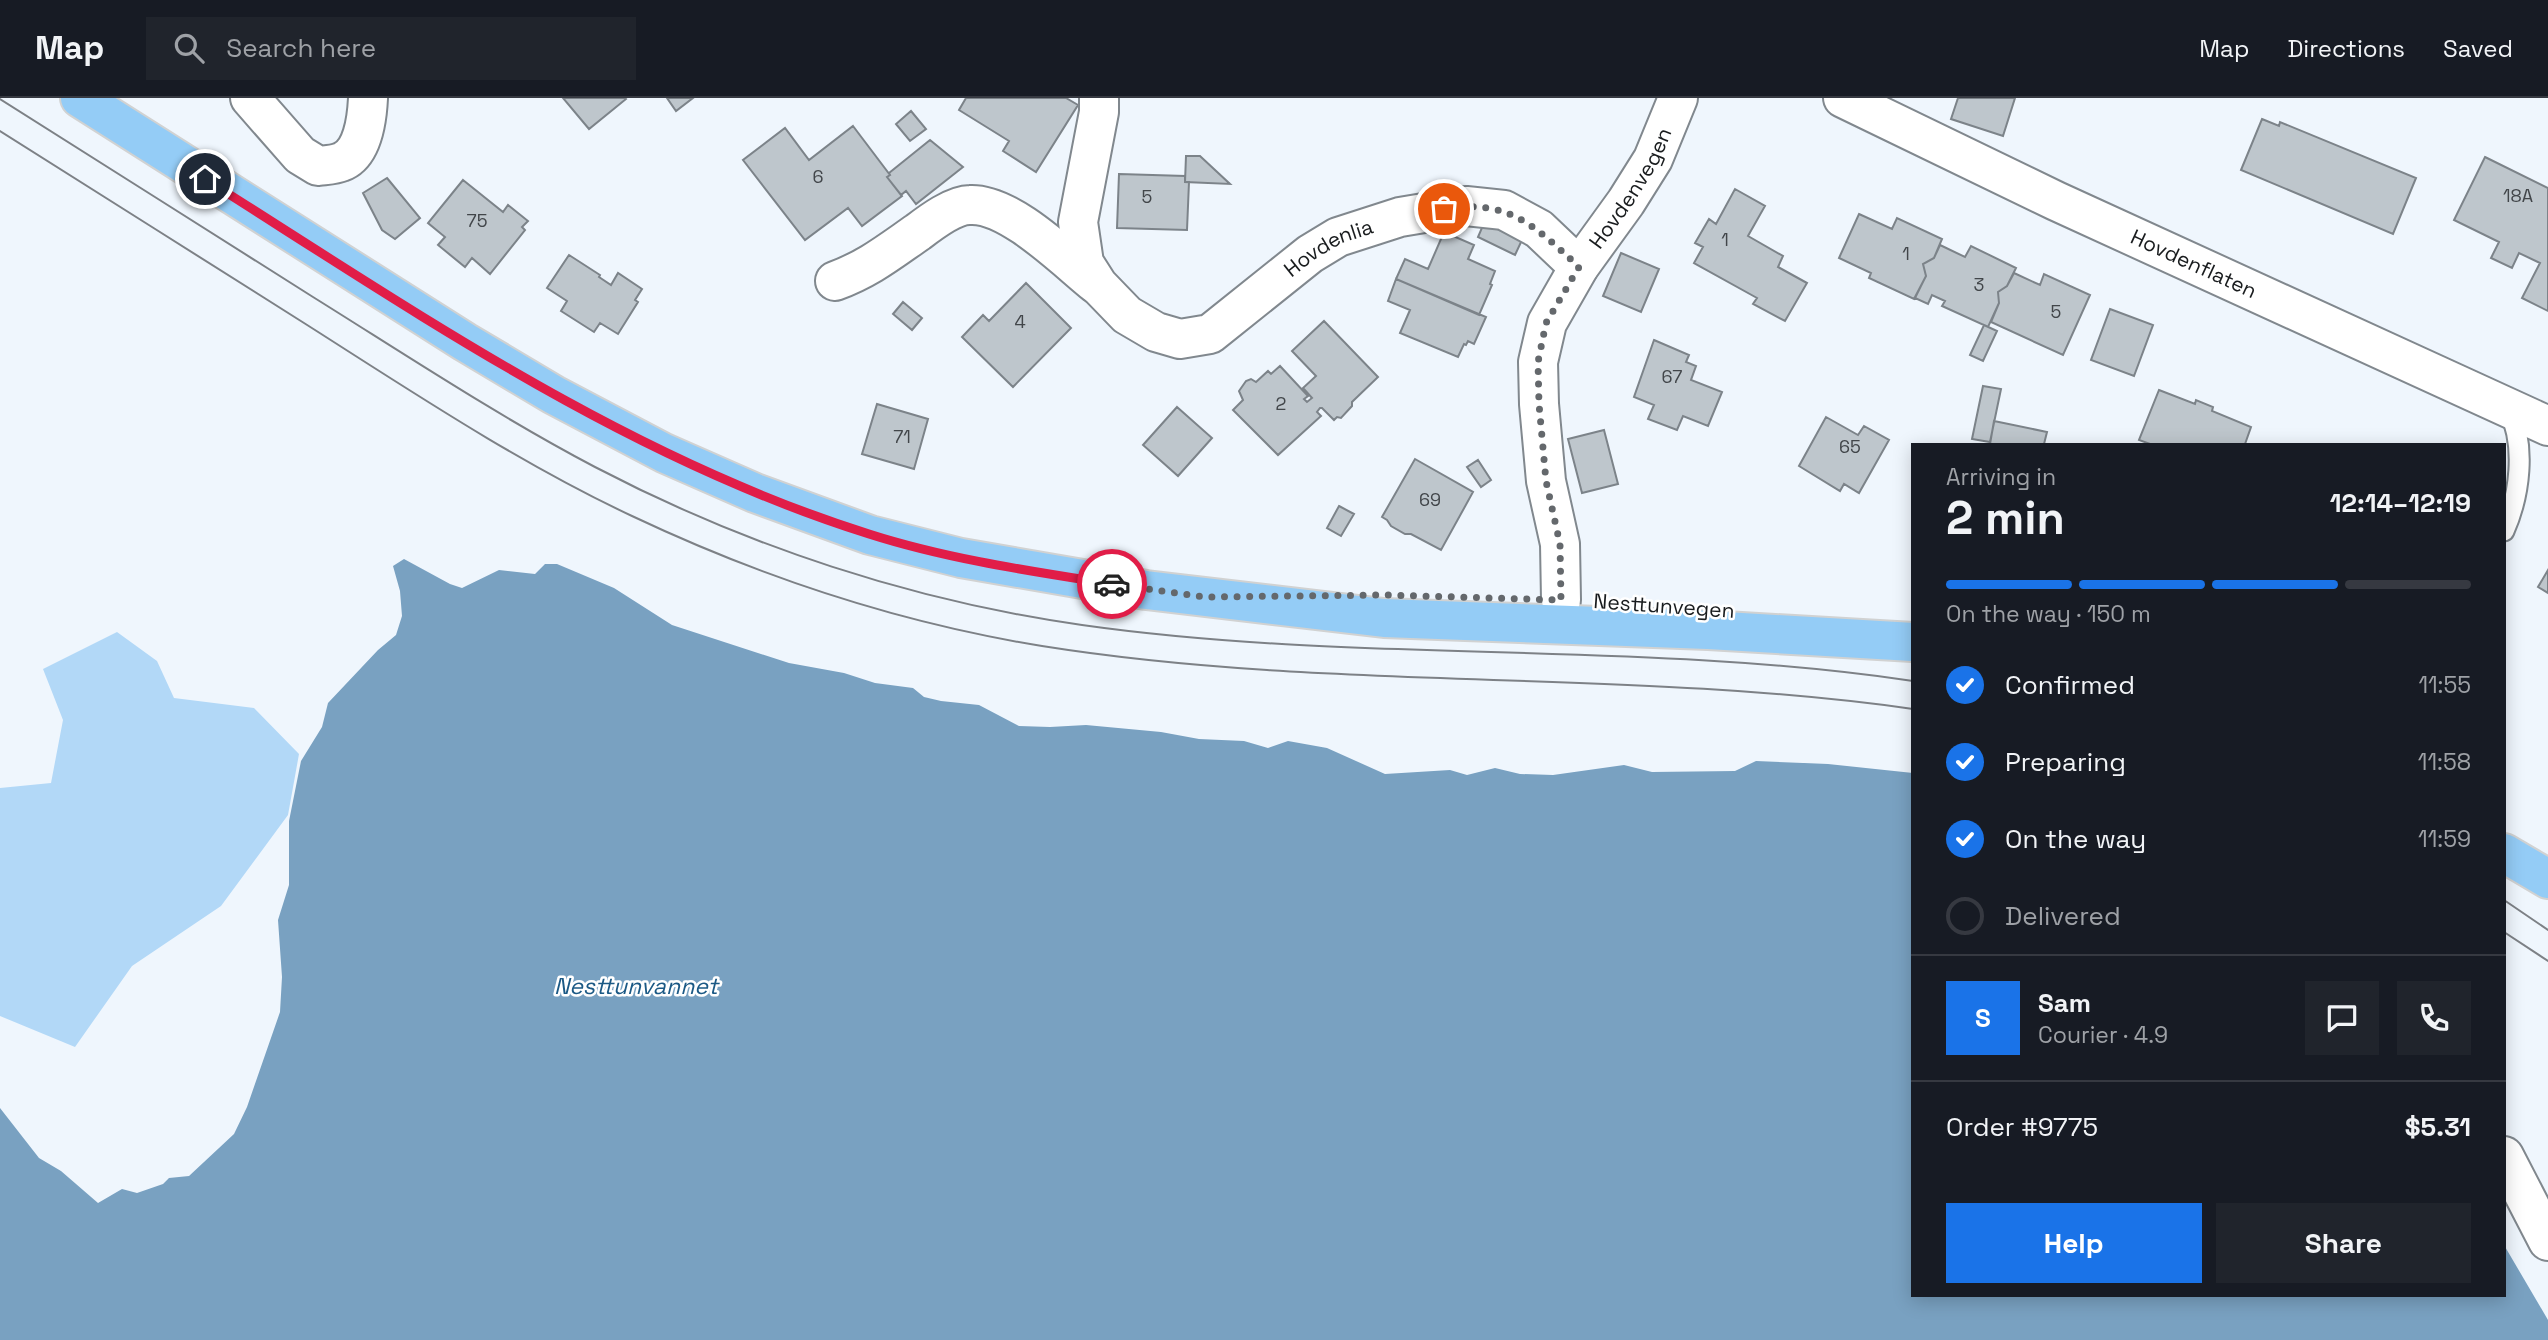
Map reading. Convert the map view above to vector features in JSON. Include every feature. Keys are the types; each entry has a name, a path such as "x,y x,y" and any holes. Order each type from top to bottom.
{"main road":[{"name":"Nesttunvegen","path":"80,98 465,342 554,395 664,453 755,493 870,535 961,558 1146,590 1384,618 1911,640"},
{"name":"Nesttunvegen","path":"1204,597 1386,595 1727,608 1911,640"},
{"path":"2506,854 2548,879"}],"street":[{"path":"250,98 300,155 318,166 342,162 357,150 368,113 369,98"},
{"name":"Hovdenlia","path":"1098,285 1084,262 1078,222 1099,112 1099,98"},
{"name":"Hovdenvegen","path":"1561,600 1560,544 1546,481 1539,404 1538,362 1546,323 1579,267 1653,159 1678,98"},
{"name":"Hovdenflaten","path":"1846,99 2056,201 2548,426"},
{"name":"Hovdenlia","path":"835,281 862,271 940,216 970,204 996,210 1028,228 1098,285 1127,315 1156,332 1180,339 1210,334 1310,254 1338,237 1401,217 1465,206 1504,211 1539,229 1579,267"},
{"path":"2506,1160 2548,1241"}],"lane":[{"path":"2506,527 2515,508 2519,454 2515,424 2507,407"}],"shaded area":[{"path":"117,632 157,661 174,698 254,708 299,754 288,815 221,906 132,966 75,1047 0,1016 0,788 51,783 63,720 43,669"}],"water":[{"name":"Nesttunvannet","path":"404,559 462,588 499,570 535,574 545,564 557,564 614,588 672,625 789,663 844,673 875,683 913,688 924,697 941,701 979,705 1019,726 1086,725 1161,732 1199,739 1244,741 1268,748 1288,741 1327,748 1385,774 1450,770 1467,775 1495,768 1520,774 1553,775 1624,765 1652,772 1735,771 1756,761 1828,764 1911,773 1911,1297 2506,1297 2506,1248 2548,1320 2548,1340 0,1340 0,1108 39,1158 61,1171 98,1203 122,1189 137,1193 163,1184 169,1178 189,1176 234,1134 247,1107 280,1012 282,977 278,920 289,885 289,821 301,761 322,727 328,703 378,650 396,635 402,616 400,591 393,566"}],"building":[{"path":"563,98 625,98 626,99 589,129"},
{"path":"667,98 693,98 676,111"},
{"path":"966,98 1066,98 1078,105 1036,172 1003,151 1009,141 959,110"},
{"path":"1958,98 2015,98 2003,136 1951,119"},
{"path":"911,111 926,129 910,141 896,124"},
{"path":"2262,119 2279,126 2280,122 2416,178 2393,234 2241,170"},
{"path":"853,126 890,175 887,177 902,196 862,226 848,208 805,240 743,160 785,128 809,160"},
{"path":"930,140 963,167 916,204 906,191 901,195 887,177"},
{"path":"1186,156 1200,156 1230,184 1185,182"},
{"path":"2485,157 2548,188 2548,311 2522,298 2540,263 2519,253 2512,268 2491,258 2499,242 2454,220"},
{"path":"1119,174 1185,176 1185,182 1189,182 1187,230 1117,228"},
{"path":"387,178 420,218 395,239 382,230 363,193"},
{"path":"463,180 503,212 508,205 528,221 522,227 525,230 490,274 472,258 465,267 438,245 445,237 428,223"},
{"path":"1735,189 1765,206 1748,236 1783,256 1778,267 1807,283 1785,321 1753,304 1757,298 1694,263 1703,247 1695,243 1709,219 1716,224"},
{"path":"1859,214 1892,229 1897,218 1942,239 1934,258 1923,264 1926,276 1914,299 1869,278 1871,273 1839,258"},
{"path":"1484,223 1522,240 1515,255 1478,237"},
{"path":"1444,232 1474,245 1468,259 1495,271 1479,315 1396,279 1405,259 1428,269"},
{"path":"1940,245 1965,257 1971,246 2016,268 2007,286 1998,292 1999,303 1988,327 1942,306 1945,301 1932,295 1928,304 1915,298 1926,276 1923,264 1934,258"},
{"path":"1621,253 1659,269 1641,312 1603,296"},
{"path":"569,255 611,285 618,273 642,289 635,300 638,302 618,334 600,323 594,332 561,311 567,301 547,288"},
{"path":"2014,273 2040,285 2044,274 2090,295 2063,355 1991,322 1999,303 1998,292 2007,286"},
{"path":"1396,279 1486,317 1474,344 1468,341 1464,344 1458,357 1400,333 1410,310 1388,301"},
{"path":"1026,283 1071,328 1013,387 962,337 983,315 989,321"},
{"path":"903,302 922,318 912,330 893,314"},
{"path":"2110,309 2153,325 2134,376 2091,360"},
{"path":"1324,321 1378,377 1352,402 1352,406 1341,418 1334,420 1320,408 1317,412 1321,416 1278,455 1233,410 1243,400 1239,391 1246,381 1251,379 1256,382 1268,371 1271,374 1280,366 1308,396 1304,399 1307,402 1312,398 1303,388 1316,376 1292,351"},
{"path":"1984,325 1997,331 1983,361 1970,355"},
{"path":"1654,340 1689,355 1686,362 1696,366 1691,380 1722,392 1708,426 1683,416 1677,430 1648,419 1654,405 1634,397"},
{"path":"1983,386 2001,389 1990,442 1972,439"},
{"path":"2159,390 2195,404 2196,400 2213,407 2212,411 2251,427 2245,443 2147,443 2139,440"},
{"path":"877,404 928,419 914,469 862,454"},
{"path":"1177,407 1212,438 1178,476 1143,445"},
{"path":"1826,417 1858,435 1864,426 1889,440 1859,493 1844,484 1840,491 1799,466"},
{"path":"1994,421 2047,432 2044,443 1990,443"},
{"path":"1604,430 1618,484 1582,493 1568,439"},
{"path":"1415,459 1473,492 1441,550 1411,534 1405,534 1382,517"},
{"path":"1478,460 1491,480 1481,487 1467,467"},
{"path":"1339,506 1354,514 1341,536 1327,528"},
{"path":"2548,570 2548,593 2538,587"}],"tram line":[{"path":"0,99 418,363 559,447 711,522 832,567 893,585 1019,615 1185,637 1393,649 1706,660 1810,668 1911,681"},
{"path":"0,131 424,400 547,473 632,516 731,559 884,611 936,625 1042,646 1150,660 1368,675 1695,688 1804,696 1911,709"},
{"path":"2506,901 2548,930"},
{"path":"2506,933 2548,961"}],"way so far":[{"path":"1112,584 1204,597 1386,595 1561,600 1560,544 1546,481 1538,362 1546,323 1579,267 1539,229 1504,211 1465,206 1444,209"}],"route":[{"path":"205,179 465,342 554,395 664,453 755,493 870,535 961,558 1112,584"}]}
